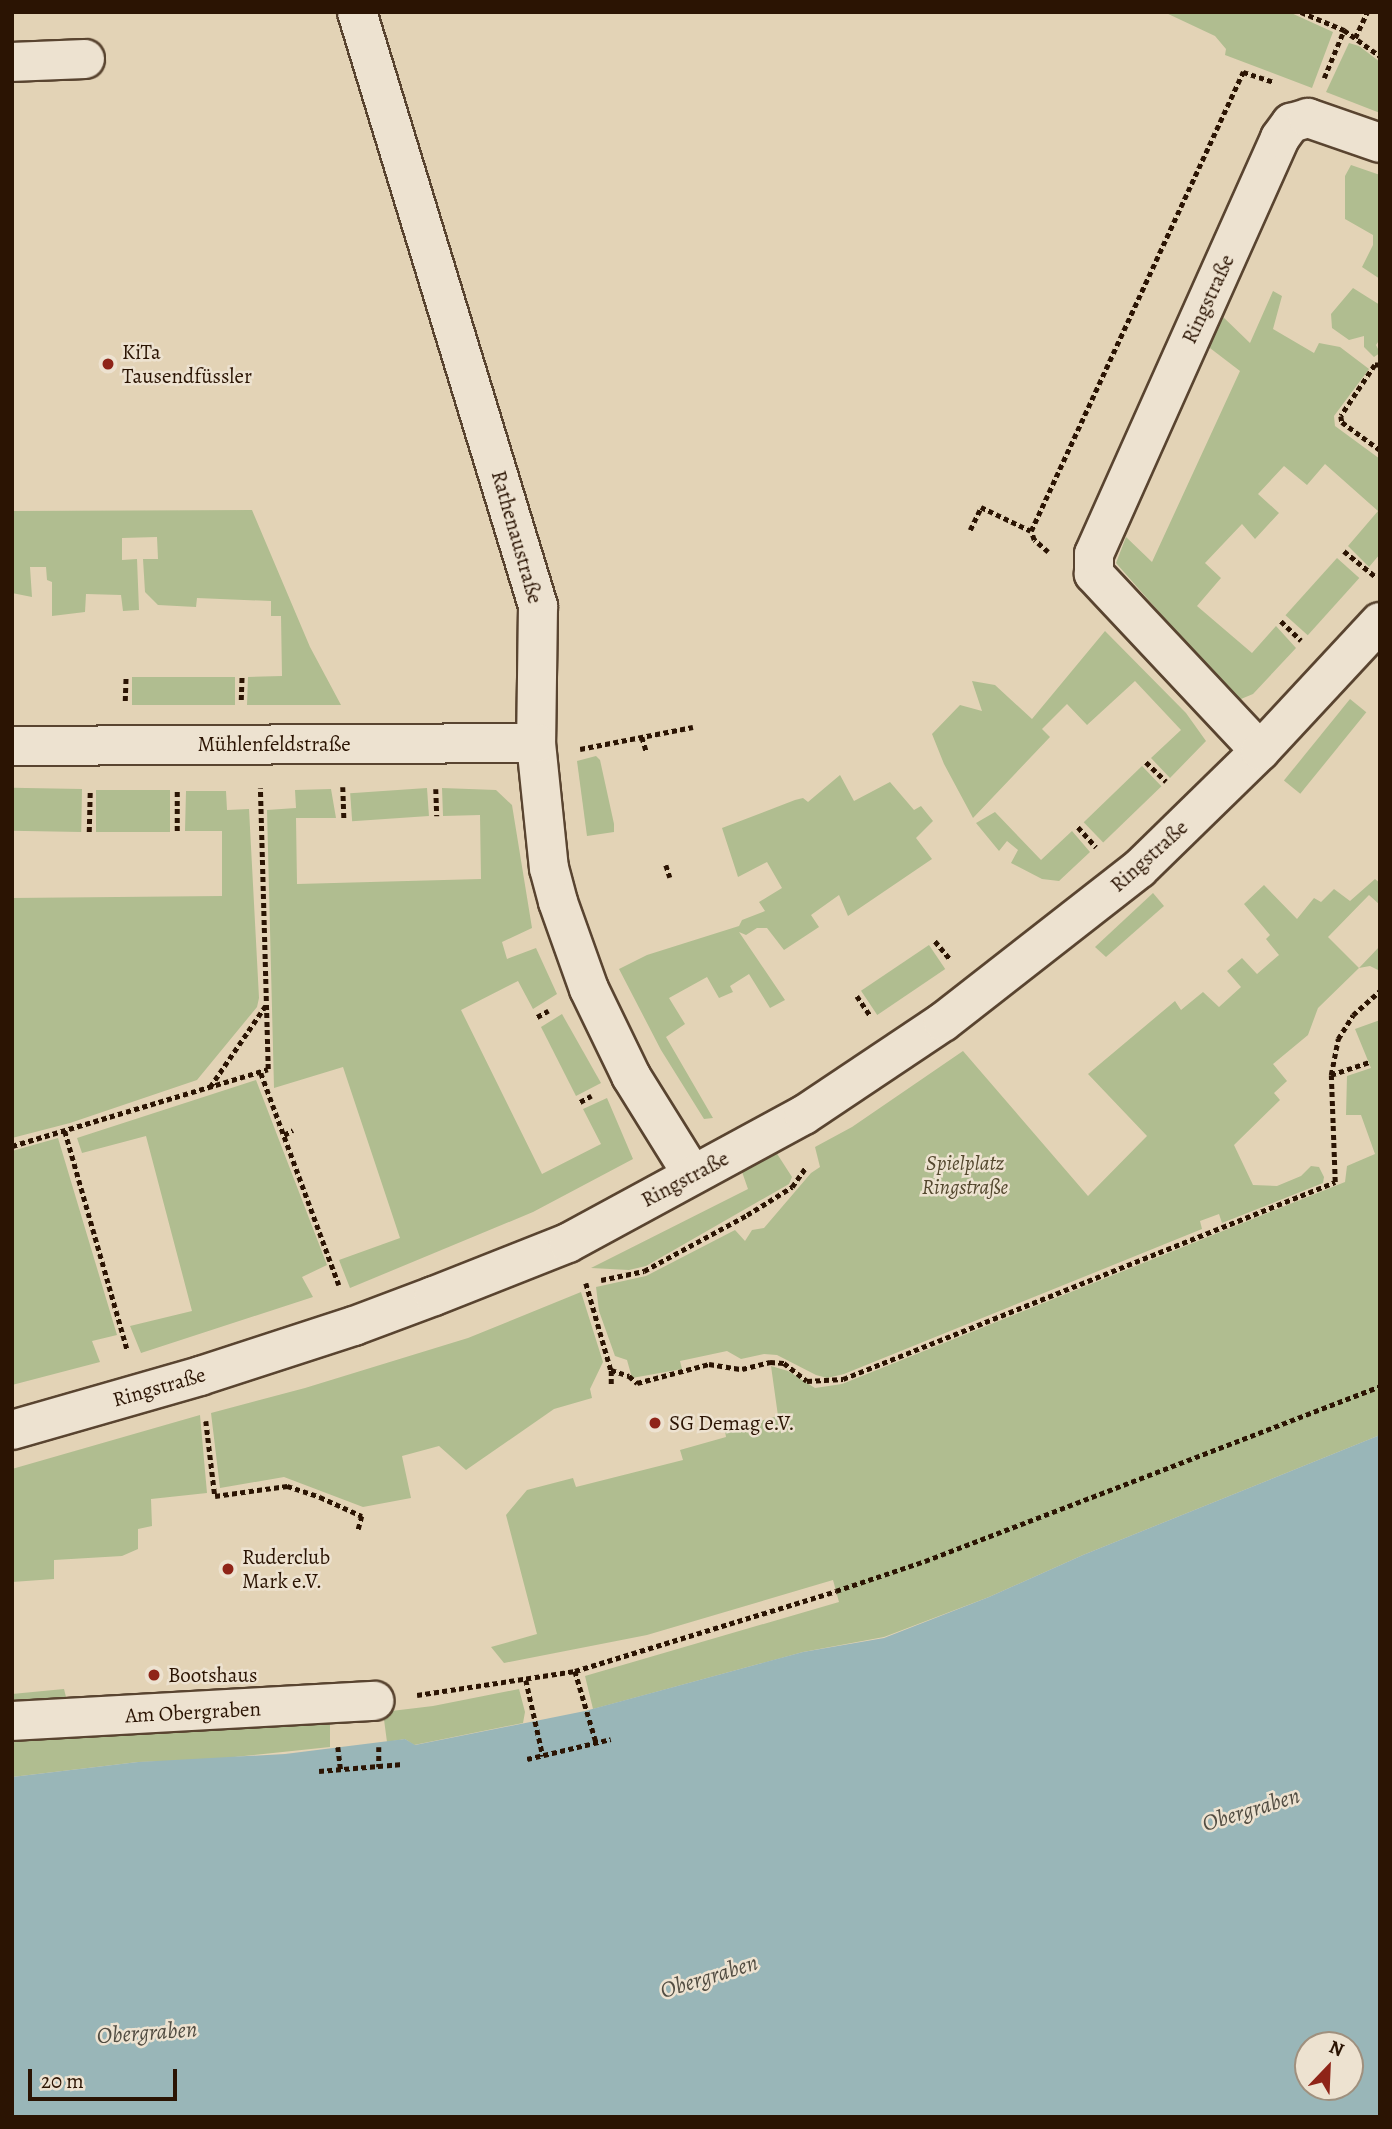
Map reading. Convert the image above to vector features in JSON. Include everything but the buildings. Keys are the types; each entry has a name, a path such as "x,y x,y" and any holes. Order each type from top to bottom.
{"street":[{"name":"Rathenaustraße","path":"357,12 538,606 537,750 549,868 589,989 631,1076 692,1174"},
{"path":"12,62 85,60"},
{"path":"1312,107 1380,143"},
{"name":"Ringstraße","path":"1094,574 1094,554 1108,520 1280,138 1291,123 1312,107"},
{"path":"1094,574 1260,751"},
{"name":"Ringstraße","path":"12,1430 141,1393 354,1326 568,1243 804,1115 943,1022 1125,880 1260,751 1380,622"},
{"name":"Mühlenfeldstraße","path":"12,746 258,744 537,750"},
{"name":"Am Obergraben","path":"12,1721 374,1701"}],"path":[{"path":"1301,12 1344,30 1380,56"},
{"path":"1355,38 1367,12"},
{"path":"1094,574 1073,572 1034,540 1031,531 1243,72 1312,107 1344,30"},
{"path":"1380,365 1375,365 1341,416 1342,422 1380,450"},
{"path":"970,530 981,508 1031,531"},
{"path":"1344,551 1380,580"},
{"path":"537,750 642,737 693,727"},
{"path":"642,737 646,750"},
{"path":"12,1146 268,1069 258,744"},
{"path":"666,865 670,877"},
{"path":"611,1370 637,1383 709,1364 742,1369 770,1362 784,1363 807,1381 856,1376 1335,1182 1331,1075 1338,1039 1353,1015 1380,991"},
{"path":"210,1087 266,1004"},
{"path":"1331,1075 1369,1062"},
{"path":"261,1073 354,1326"},
{"path":"611,1384 611,1370 586,1283 644,1271 747,1215 792,1187 808,1172 804,1115"},
{"path":"284,1135 293,1130"},
{"path":"65,1131 141,1393"},
{"path":"85,1201 93,1198"},
{"path":"315,1223 324,1220"},
{"path":"108,1286 115,1284"},
{"path":"374,1701 575,1671 925,1561 1380,1386"},
{"path":"206,1425 215,1496 287,1486 362,1516 358,1531"},
{"path":"575,1671 596,1742"},
{"path":"526,1680 543,1756"},
{"path":"527,1759 611,1739"},
{"path":"378,1743 379,1767"},
{"path":"338,1746 341,1770"},
{"path":"319,1772 403,1764"}],"green space":[{"path":"1164,12 1289,12 1333,32 1312,88 1225,55 1226,49 1215,36"},
{"path":"1349,43 1359,46 1380,62 1380,113 1326,92"},
{"path":"1351,165 1380,175 1380,279 1362,267 1373,245 1373,235 1345,219 1345,176"},
{"path":"1353,288 1380,305 1380,339 1376,345 1380,353 1374,357 1364,347 1364,336 1349,340 1332,328 1331,314"},
{"path":"1273,291 1282,296 1273,329 1314,353 1319,343 1340,347 1369,369 1334,416 1335,426 1380,459 1380,554 1369,567 1348,546 1378,511 1325,464 1307,485 1284,466 1258,494 1279,513 1255,539 1242,524 1205,563 1221,578 1197,606 1252,653 1276,626 1296,648 1253,694 1241,699 1232,695 1116,563 1126,537 1152,562 1240,371 1206,345 1220,314 1250,343"},
{"path":"252,510 310,647 341,705 247,705 248,677 282,676 281,616 271,616 271,601 197,598 196,607 158,605 145,592 143,559 158,559 157,537 122,538 122,560 137,559 139,610 123,611 121,595 86,594 85,612 52,616 52,582 47,580 46,567 30,567 32,597 12,593 12,511"},
{"path":"1337,558 1359,578 1308,635 1285,615"},
{"path":"1105,631 1186,713 1206,741 1170,778 1151,758 1181,730 1135,681 1087,725 1067,704 1042,729 1050,737 973,818 944,764 932,734 960,705 982,711 972,681 995,685 1032,719"},
{"path":"132,677 235,677 235,705 132,705"},
{"path":"1350,699 1366,712 1300,794 1284,781"},
{"path":"596,756 600,760 614,832 587,836 577,761"},
{"path":"1142,766 1161,786 1103,842 1084,822"},
{"path":"840,775 854,801 890,782 914,810 921,806 933,821 916,838 932,859 848,916 839,895 811,915 819,927 784,950 767,928 757,928 746,935 739,932 785,1000 770,1008 749,974 730,986 733,992 719,998 707,977 669,998 685,1024 666,1037 713,1118 704,1119 661,1050 619,969 647,955 739,926 742,920 765,911 759,902 782,888 767,862 738,877 722,828 795,800 803,798 808,802"},
{"path":"12,788 82,789 81,832 12,831"},
{"path":"427,788 429,816 352,821 350,793"},
{"path":"442,788 496,790 512,805 532,928 502,942 507,959 536,948 557,994 533,1009 518,981 461,1010 542,1174 601,1144 583,1109 607,1098 633,1159 533,1212 350,1288 339,1260 400,1238 343,1067 274,1088 267,810 296,808 295,790 331,789 336,818 296,818 297,884 481,879 480,815 443,816"},
{"path":"96,790 170,790 170,832 96,832"},
{"path":"186,791 226,791 227,810 249,809 259,998 257,1007 197,1080 70,1123 12,1138 12,898 222,896 222,831 185,831"},
{"path":"995,812 1041,860 1072,831 1090,852 1059,881 1042,879 1011,863 1018,850 1007,841 999,851 976,823"},
{"name":"Spielplatz Ringstraße","path":"1375,879 1380,883 1380,905 1369,895 1328,937 1359,968 1318,1008 1308,1035 1273,1064 1287,1081 1274,1093 1280,1100 1234,1145 1253,1185 1277,1186 1301,1176 1311,1166 1319,1167 1324,1177 1323,1183 1222,1223 1219,1214 1200,1221 1202,1229 844,1374 827,1378 777,1355 764,1354 741,1359 727,1351 680,1361 682,1369 632,1378 627,1360 615,1356 599,1311 596,1287 646,1276 735,1230 745,1241 752,1230 764,1228 811,1173 820,1167 815,1147 852,1127 963,1051 1088,1196 1147,1136 1088,1074 1175,1001 1181,1010 1203,992 1219,1007 1241,987 1227,971 1242,958 1257,974 1279,955 1266,939 1270,935 1244,904 1264,885 1297,919 1314,898 1321,902 1334,889 1350,901"},
{"path":"1153,893 1164,906 1106,957 1095,947"},
{"path":"929,945 945,969 877,1015 861,991"},
{"path":"1380,946 1380,971 1370,966 1359,968"},
{"path":"562,1014 601,1083 576,1096 541,1027"},
{"path":"1380,1020 1380,1435 1083,1555 989,1597 884,1637 803,1652 593,1709 585,1676 839,1602 833,1580 647,1635 504,1663 491,1647 537,1634 506,1515 527,1490 573,1478 576,1487 683,1460 680,1450 726,1437 725,1431 778,1416 771,1366 788,1371 815,1388 842,1384 1345,1182 1347,1166 1375,1154 1361,1115 1346,1115 1347,1076 1371,1068 1355,1029"},
{"path":"256,1080 327,1265 302,1277 313,1297 141,1353 130,1326 192,1311 146,1136 82,1153 77,1138"},
{"path":"58,1138 117,1335 92,1341 100,1362 12,1385 12,1151"},
{"path":"774,1149 792,1177 789,1184 646,1266 629,1270 591,1268 748,1189 741,1169"},
{"path":"581,1292 603,1362 590,1389 592,1398 554,1409 466,1470 439,1446 402,1456 411,1498 363,1507 284,1477 220,1488 211,1413 305,1388 468,1338"},
{"path":"200,1415 207,1493 151,1499 152,1526 138,1529 138,1549 122,1556 54,1560 54,1579 12,1582 12,1469"},
{"path":"64,1689 68,1705 12,1706 12,1694"},
{"path":"519,1689 525,1712 523,1723 414,1745 405,1739 387,1742 383,1712 433,1706"},
{"path":"330,1715 330,1747 206,1760 138,1762 12,1777 12,1736"}],"water":[{"name":"Obergraben","path":"1380,1435 1380,2117 12,2117 12,1777 138,1762 285,1754 405,1739 415,1745 585,1711 803,1652 884,1638 989,1597 1083,1555"}],"place":[{"name":"KiTa Tausendfüssler","path":"108,364"},
{"name":"SG Demag e.V.","path":"655,1423"},
{"name":"Ruderclub Mark e.V.","path":"228,1569"},
{"name":"Bootshaus","path":"154,1675"}]}
